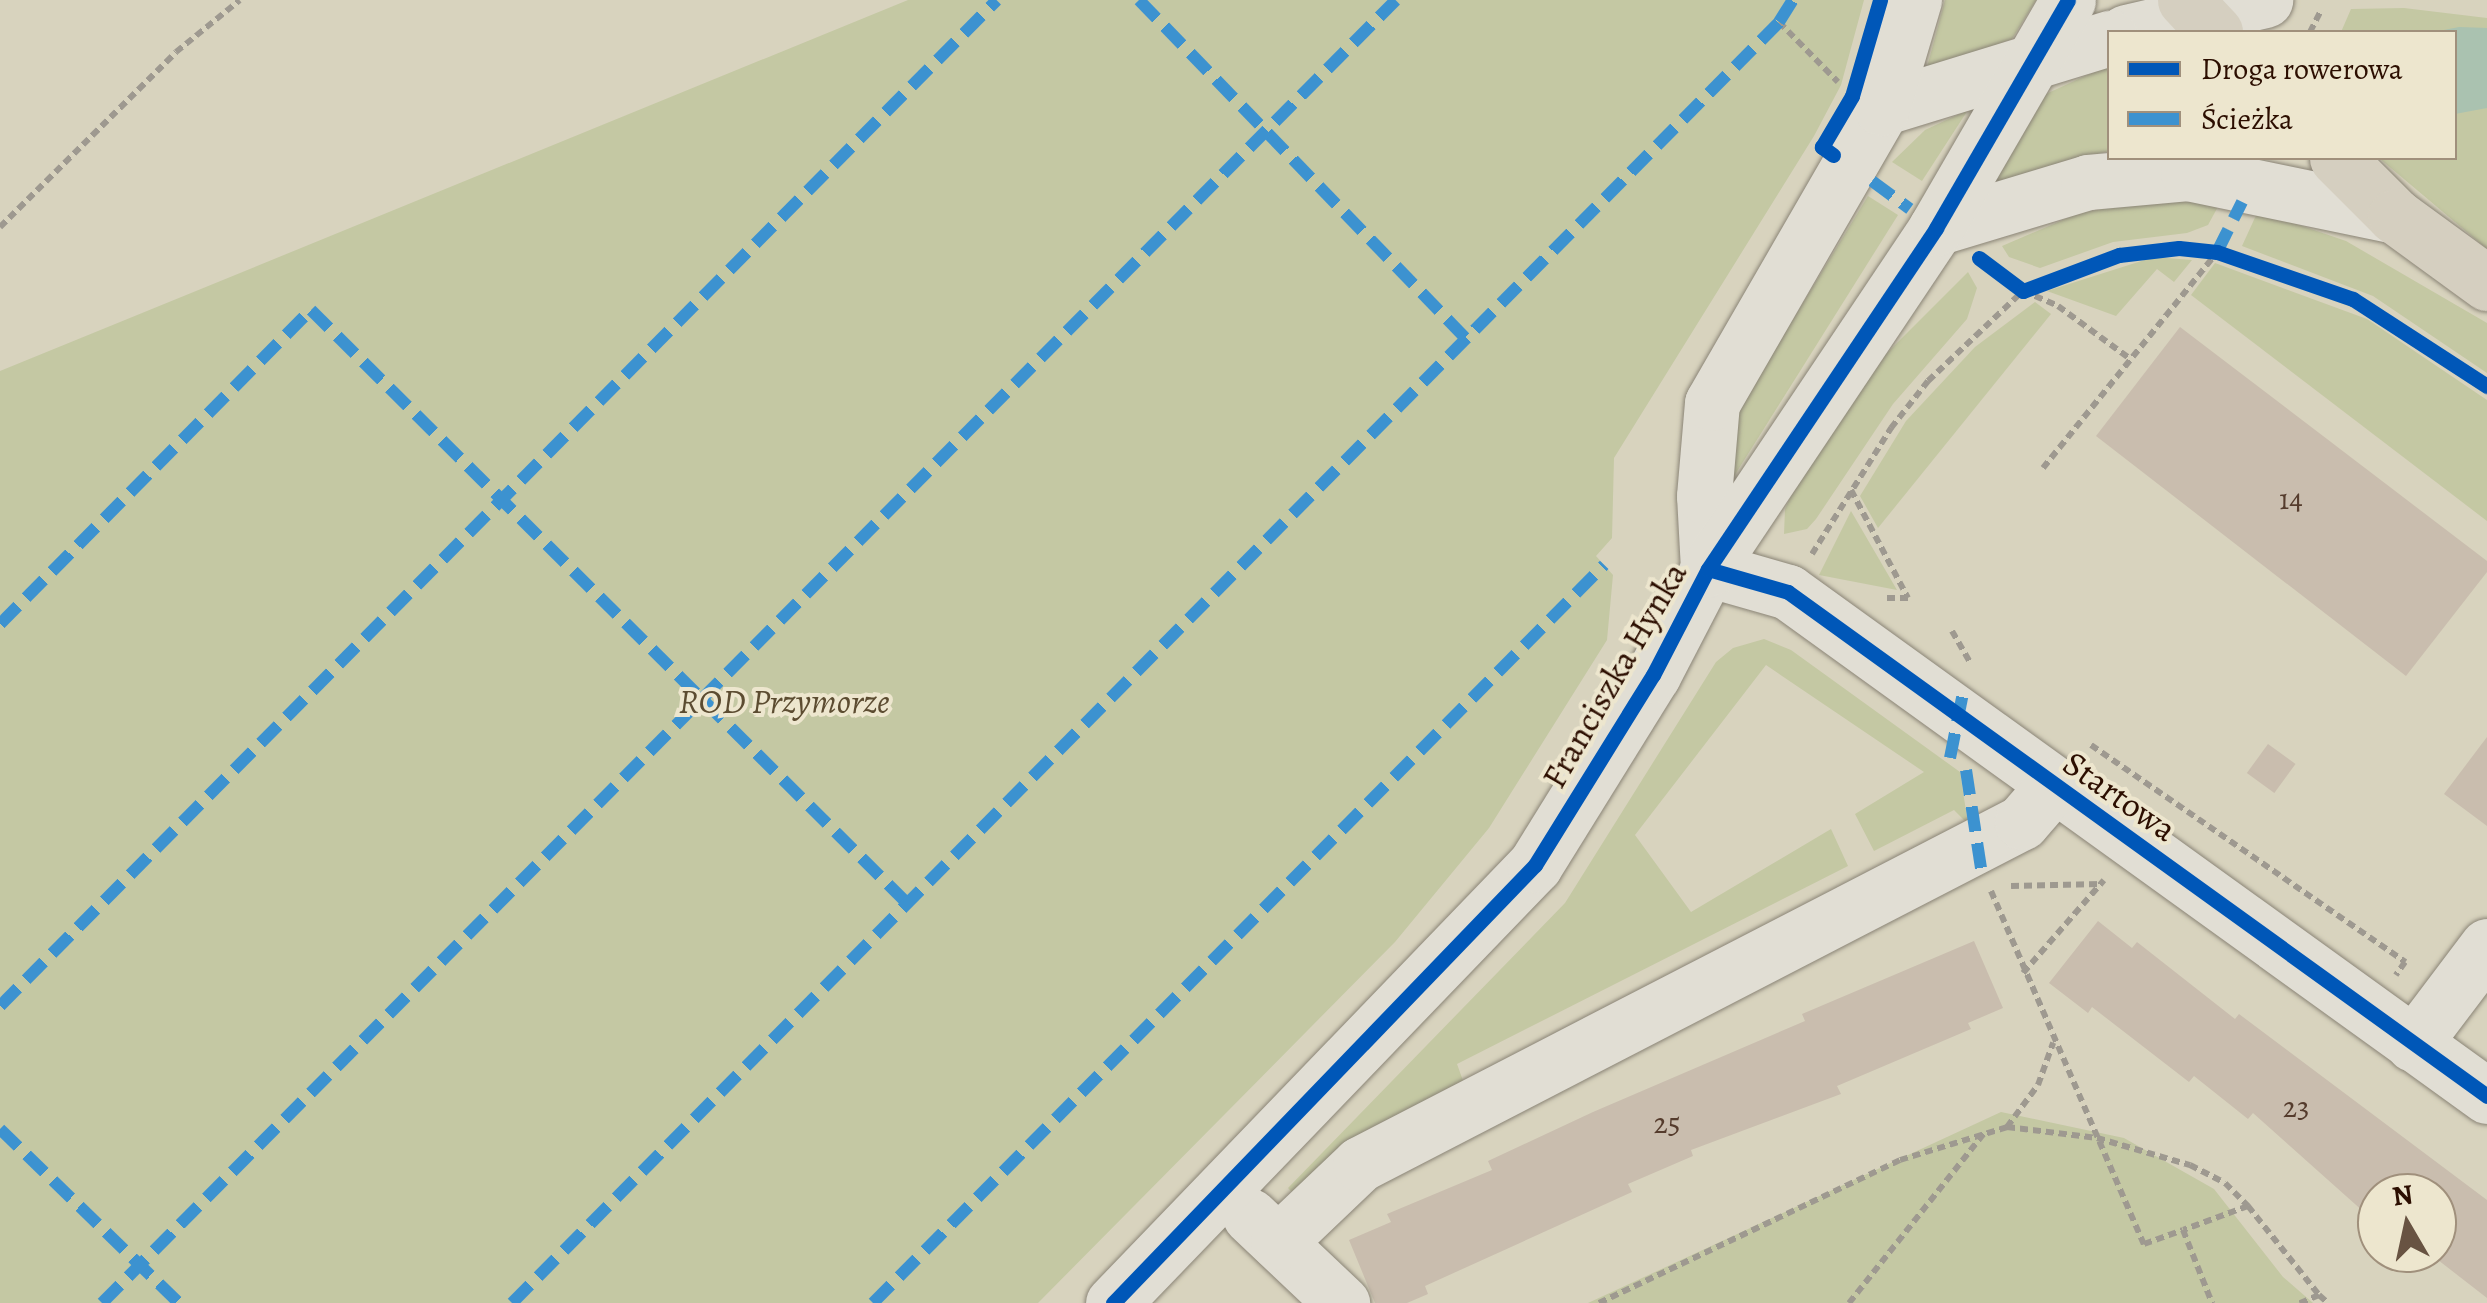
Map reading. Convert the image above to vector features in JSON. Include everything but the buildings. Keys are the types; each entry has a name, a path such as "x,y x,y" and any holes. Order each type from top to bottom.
{"main road":[{"path":"2339,160 2394,216 2487,283"}],"street":[{"name":"Franciszka Hynka","path":"1708,569 1704,496 1712,403 1867,102 1914,0"},
{"name":"Franciszka Hynka","path":"1113,1303 1535,865 1653,676 1708,569 1936,228 2068,0"},
{"path":"2135,30 2265,0"},
{"path":"1867,102 2107,39"},
{"path":"1936,228 2088,182 2188,173 2394,216"},
{"name":"Startowa","path":"1708,569 1788,592 2487,1096"},
{"name":"Startowa","path":"1278,1242 1360,1164 2022,822 2054,785"},
{"path":"2413,1044 2487,946"},
{"path":"1223,1191 1342,1303"}],"path":[{"path":"0,227 176,52 240,0"},
{"path":"2311,30 2320,12"},
{"path":"1779,22 1867,102"},
{"path":"2043,468 2216,252"},
{"path":"1811,557 1850,489 1928,382 2024,291 2058,306 2128,358"},
{"path":"1850,489 1908,598"},
{"path":"1952,631 1969,661 1985,672"},
{"path":"2082,739 2405,962 2386,991"},
{"path":"1982,874 2144,1244 2248,1206"},
{"path":"1990,889 2101,884"},
{"path":"2007,1128 2038,1085 2054,1040"},
{"path":"1599,1303 1816,1196 1986,1132 2007,1128 2097,1138 2190,1165 2224,1183 2248,1206 2328,1303"},
{"path":"1850,1303 1986,1132"},
{"path":"2183,1230 2212,1303"},
{"path":"2300,1303 2320,1296"}],"green space":[{"name":"ROD Przymorze","path":"908,0 1864,0 1841,85 1814,136 1614,458 1612,538 1596,556 1613,575 1607,640 1489,828 1395,942 1038,1303 0,1303 0,371"},
{"path":"1945,0 2036,0 2012,39 1926,71"},
{"path":"2404,8 2487,18 2487,249 2381,160 2457,160 2457,30 2342,30 2351,9"},
{"path":"2107,66 2107,152 2049,166 1974,203 2046,94"},
{"path":"1968,110 1922,181 1892,162 1925,130"},
{"path":"1868,196 1898,215 1721,497 1725,431"},
{"path":"2161,199 2220,203 2208,225 2187,233 2113,242 2040,268 2009,257 2002,246 2079,213"},
{"path":"2258,211 2346,241 2487,323 2487,373 2373,296 2242,246"},
{"path":"2154,257 2192,260 2174,282 2157,269 2116,316 2047,291"},
{"path":"2215,263 2367,319 2487,400 2487,521 2191,295"},
{"path":"1968,272 1977,288 1967,319 1893,404 1816,519 1807,529 1784,534 1785,509 1800,476 1883,357"},
{"path":"2035,302 2051,314 1878,528 1860,496 1906,421 1975,347"},
{"path":"1851,511 1897,590 1819,575"},
{"path":"1764,639 1791,650 1960,772 1968,824 1954,810 1874,851 1855,814 1924,772 1766,665 1635,835 1691,912 1831,829 1848,866 1457,1064 1466,1089 1301,1202 1288,1188 1565,903 1716,662 1733,648"},
{"path":"2001,1112 2124,1138 2214,1189 2283,1277 2313,1303 1588,1303"}],"shaded area":[{"path":"2487,28 2487,108 2457,114 2457,30 2444,30"}],"marked path":[{"path":"0,1006 997,0"},
{"path":"1139,0 1466,339"},
{"path":"102,1303 1396,0"},
{"path":"512,1303 1779,22 1793,0"},
{"path":"1872,181 1910,209"},
{"path":"2217,252 2242,202"},
{"path":"0,624 311,310 907,903"},
{"path":"873,1303 1604,565"},
{"path":"1950,758 1963,693"},
{"path":"1966,770 1982,874"},
{"path":"0,1129 179,1303"}],"cycle path":[{"path":"1833,155 1822,147 1852,96 1880,0"},
{"path":"1113,1303 1535,865 1653,675 1708,569 1936,228 2068,0"},
{"path":"1979,258 2023,291 2119,255 2179,248 2217,252 2353,299 2487,386"},
{"path":"1708,569 1788,592 2487,1096"}]}
